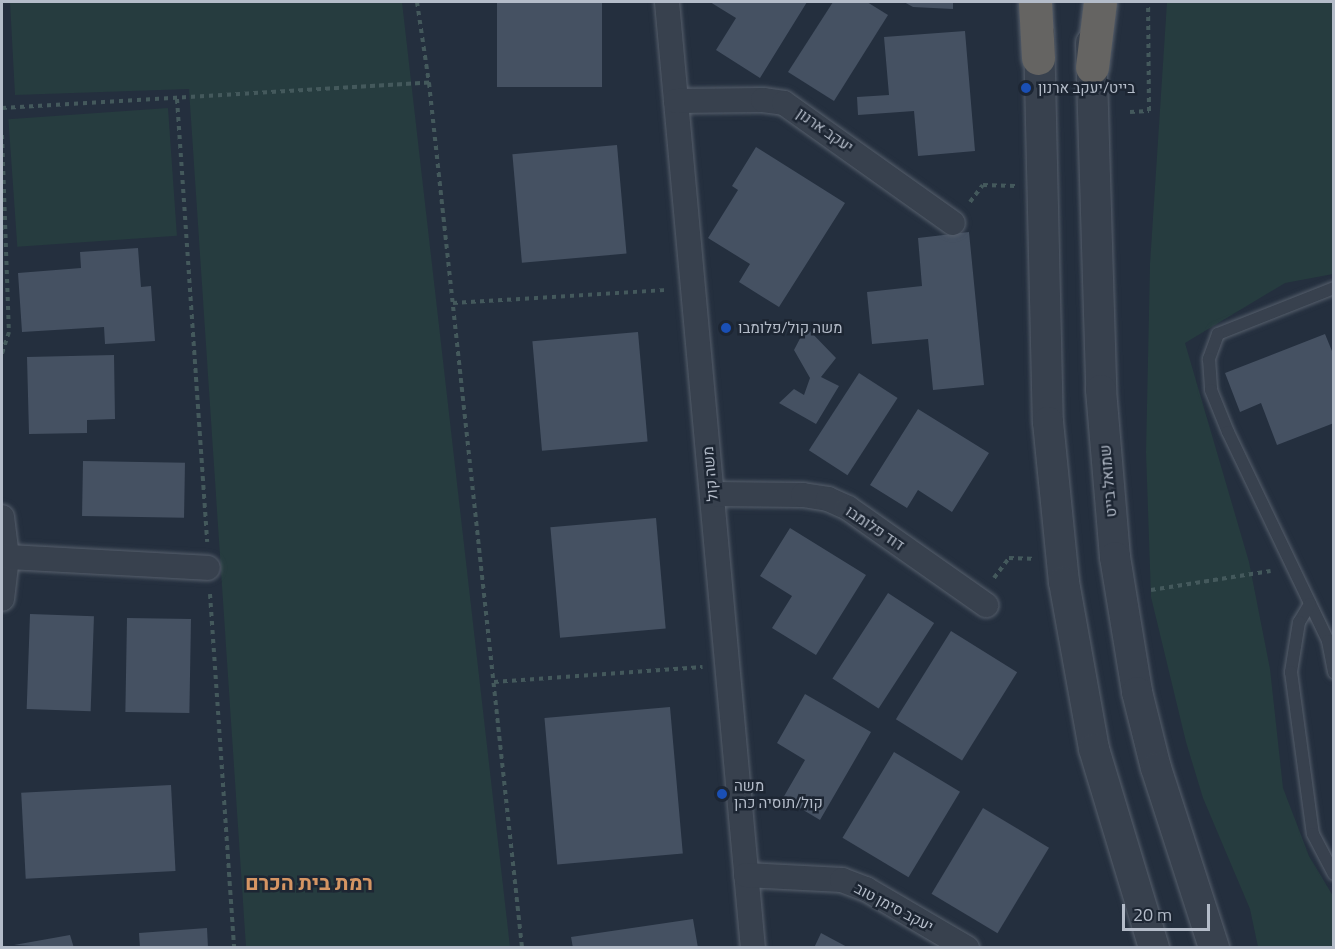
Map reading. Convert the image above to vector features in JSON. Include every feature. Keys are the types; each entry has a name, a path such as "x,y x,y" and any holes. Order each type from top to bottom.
{"highway":[{"path":"1035,2 1038,58"},
{"path":"1092,67 1100,2"}],"street":[{"name":"משה קול","path":"667,2 753,948"},
{"path":"1041,2 1038,58 1048,422 1064,582 1094,749 1154,948"},
{"name":"שמואל בייט","path":"1090,2 1101,390 1115,557 1137,692 1156,768 1214,948"},
{"name":"יעקב ארנון","path":"676,101 763,100 784,103 960,215"},
{"name":"דוד פלומבו","path":"712,494 803,495 828,499 848,508 989,594"},
{"path":"2,517 7,557 2,599"},
{"path":"7,557 208,568"},
{"name":"יעקב סימן טוב","path":"746,875 842,880 866,889 967,948"}],"lane":[{"path":"1334,288 1218,334 1209,359 1211,390 1228,432 1328,641 1334,672"},
{"path":"1310,604 1299,622 1291,672 1313,834 1334,874"}],"path":[{"path":"417,2 429,83 522,948"},
{"path":"1130,112 1149,111 1148,2"},
{"path":"2,108 429,83"},
{"path":"177,99 234,948"},
{"path":"2,135 9,332 2,354"},
{"path":"960,215 983,185 1018,186"},
{"path":"453,303 693,288"},
{"path":"989,594 1009,558 1032,559"},
{"path":"1147,591 1267,572"},
{"path":"494,682 727,665"}],"green space":[{"path":"10,2 402,2 510,947 246,947 189,89 15,95"},
{"path":"1167,2 1333,2 1333,274 1285,283 1185,343 1249,562 1270,669 1283,788 1309,856 1333,896 1333,947 1258,947 1250,909 1203,798 1186,742 1151,597 1146,452 1150,264"},
{"path":"168,108 177,236 17,247 8,119"}],"building":[{"path":"497,2 602,2 602,87 497,87"},
{"path":"710,2 807,2 760,78 716,50 736,18"},
{"path":"833,2 867,2 888,15 834,101 788,72"},
{"path":"904,2 953,2 953,9 913,7"},
{"path":"965,31 975,151 918,156 914,111 858,115 857,97 889,95 884,37"},
{"path":"617,145 626,254 522,263 512,154"},
{"path":"756,147 845,203 779,307 739,282 750,264 708,238 738,190 732,186"},
{"path":"969,232 984,385 933,390 928,339 872,344 867,292 922,286 918,238"},
{"path":"138,248 141,287 151,286 155,341 105,344 104,327 22,332 18,273 81,268 80,252"},
{"path":"806,327 836,358 821,377 839,386 816,424 779,403 794,389 804,395 810,378 794,350"},
{"path":"638,332 648,442 542,451 532,341"},
{"path":"1325,334 1334,356 1334,423 1277,445 1261,403 1240,412 1225,373"},
{"path":"114,355 115,419 87,420 87,433 29,434 27,357"},
{"path":"859,373 898,398 847,475 809,450"},
{"path":"918,409 989,453 952,512 918,490 907,508 870,485"},
{"path":"83,461 185,463 184,518 82,516"},
{"path":"656,518 666,629 560,638 550,527"},
{"path":"790,528 866,575 816,655 772,628 792,596 760,576"},
{"path":"888,593 934,623 879,708 832,679"},
{"path":"30,614 94,616 91,711 27,709"},
{"path":"127,618 191,619 189,713 125,712"},
{"path":"951,631 1017,672 962,761 896,719"},
{"path":"805,694 871,732 820,820 783,798 805,760 777,743"},
{"path":"670,707 683,853 557,864 544,718"},
{"path":"894,752 960,792 908,877 842,838"},
{"path":"171,785 176,871 26,879 21,793"},
{"path":"983,808 1049,848 997,933 931,894"},
{"path":"693,919 698,948 573,948 571,937"},
{"path":"207,928 208,948 140,948 139,933"},
{"path":"821,933 849,948 814,948"},
{"path":"70,935 74,948 14,945"}],"place":[{"name":"בייט/יעקב ארנון","path":"1026,88"},
{"name":"משה קול/פלומבו","path":"726,328"},
{"name":"משה קול/תוסיה כהן","path":"722,794"}],"district":[{"name":"רמת בית הכרם","path":"309,882"}]}
